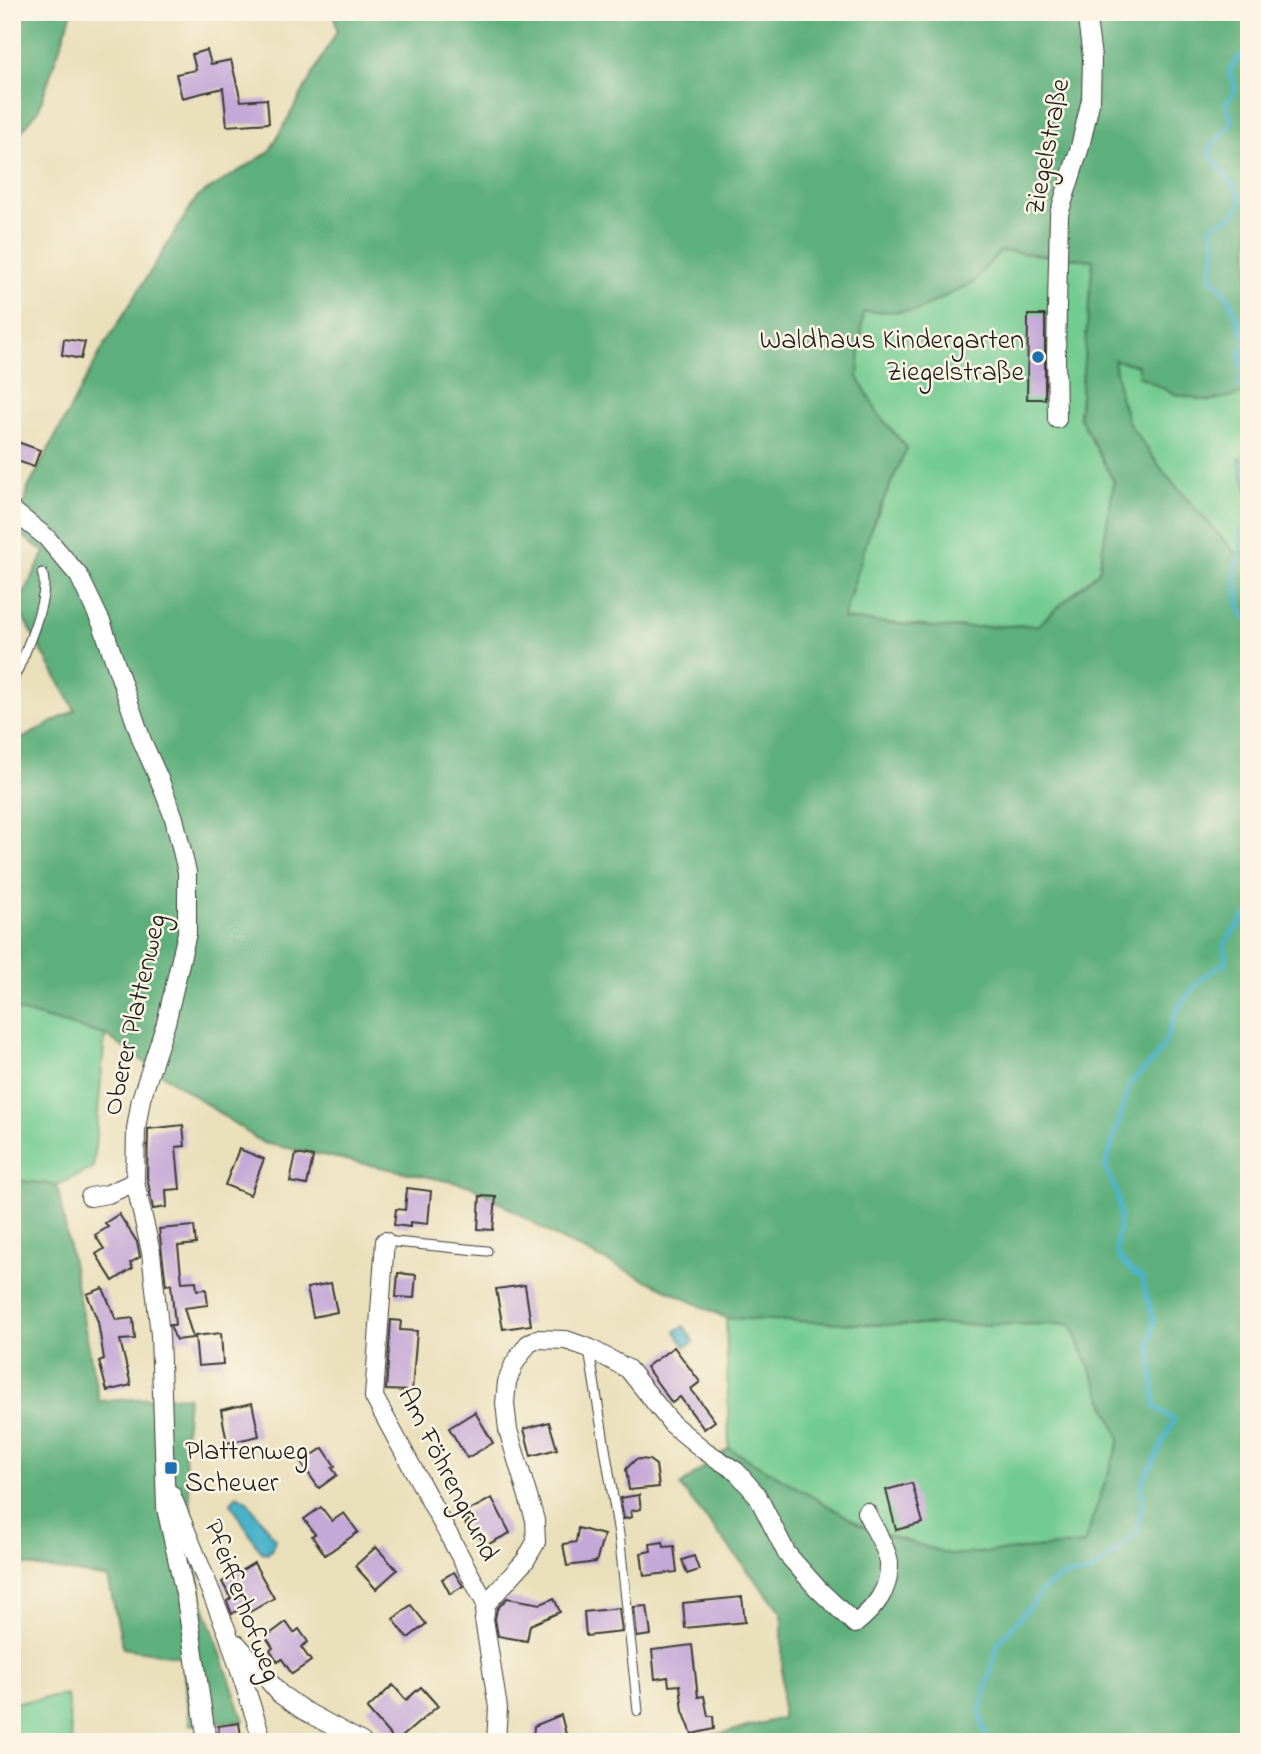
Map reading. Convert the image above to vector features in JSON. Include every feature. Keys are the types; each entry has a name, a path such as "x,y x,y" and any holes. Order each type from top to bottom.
{"street":[{"name":"Ziegelstraße","path":"1057,419 1059,214 1082,140 1091,99 1092,57 1086,12"},
{"name":"Oberer Plattenweg","path":"12,510 46,537 79,576 102,624 142,741 174,818 187,872 187,933 166,1023 141,1099 136,1129 135,1182 151,1252 160,1335 166,1508 186,1599 207,1742"},
{"path":"90,1197 108,1194 135,1182"},
{"name":"Am Föhrengrund","path":"385,1241 374,1397 486,1604"},
{"name":"Am Föhrengrund","path":"496,1742 498,1708 484,1619 486,1604 525,1561 536,1542 535,1520 505,1415 507,1382 513,1364 528,1344 537,1339 566,1340 589,1348 628,1369 673,1424 705,1451 736,1471 757,1495 787,1554 818,1589 855,1624 871,1611 884,1594 889,1562 866,1512"},
{"name":"Pfeifferhofweg","path":"165,1482 228,1634 263,1742"},
{"path":"228,1634 280,1693 303,1710 362,1742"}],"lane":[{"path":"12,682 32,638 46,580 42,573"},
{"path":"385,1241 487,1251"},
{"path":"589,1348 619,1534 638,1711"}],"green space":[{"path":"12,12 72,12 38,111 12,143"},
{"path":"334,12 1249,12 1249,393 1209,401 1174,394 1138,376 1138,365 1114,360 1120,396 1129,424 1166,475 1235,553 1249,554 1249,1742 669,1742 728,1732 782,1718 782,1613 680,1486 729,1448 868,1529 952,1555 1084,1544 1120,1439 1071,1324 886,1325 726,1318 562,1240 472,1186 263,1143 105,1035 12,1009 12,744 75,710 17,607 45,552 18,533 28,488 102,349 197,197 269,152 337,31","holes":["1000,251 1093,260 1079,416 1114,482 1099,571 1038,625 945,628 843,619 870,530 907,448 878,414 858,377 863,312 917,311 973,282"]},
{"path":"1000,251 1094,260 1079,416 1114,482 1099,571 1038,625 945,628 843,619 870,530 907,448 878,414 858,377 863,311 917,311 973,282"},
{"path":"1114,359 1233,395 1249,393 1249,554 1235,553 1166,475 1129,424 1120,396"},
{"path":"12,1009 105,1035 93,1168 57,1185 12,1180"},
{"path":"12,1180 57,1185 99,1401 188,1396 184,1450 202,1599 244,1721 190,1725 182,1657 123,1648 108,1578 12,1563"},
{"path":"726,1318 886,1325 1071,1324 1120,1439 1084,1544 952,1555 868,1529 729,1448"},
{"path":"67,1695 72,1742 12,1742 12,1703"}],"water":[{"path":"1249,457 1249,519 1248,490 1239,459"},
{"path":"684,1326 694,1342 685,1347 675,1331"},
{"path":"237,1495 247,1501 275,1539 267,1554 260,1551 231,1503"}],"building":[{"path":"207,50 211,64 231,60 241,101 267,99 269,123 227,126 223,88 182,98 176,74 196,70 192,54"},
{"name":"Waldhaus Kindergarten Ziegelstraße","path":"1028,315 1045,315 1045,399 1027,399"},
{"path":"64,339 85,342 81,359 62,355"},
{"path":"12,440 40,450 34,467 12,459"},
{"path":"183,1125 185,1146 176,1147 180,1189 166,1190 167,1207 153,1209 147,1177 148,1129"},
{"path":"239,1149 264,1159 250,1195 225,1185"},
{"path":"296,1154 313,1157 307,1185 290,1182"},
{"path":"407,1188 431,1191 428,1224 410,1222 410,1227 394,1225 396,1209 405,1210"},
{"path":"480,1196 496,1197 493,1230 478,1229"},
{"path":"119,1214 137,1242 140,1257 130,1263 133,1268 113,1281 96,1254 104,1249 95,1235 108,1227 105,1223"},
{"path":"194,1226 196,1244 178,1246 182,1282 196,1281 197,1290 206,1289 208,1305 184,1308 193,1338 176,1340 170,1325 175,1325 171,1284 166,1285 159,1229"},
{"path":"398,1273 416,1275 414,1298 396,1297"},
{"path":"331,1283 337,1312 313,1317 307,1288"},
{"path":"525,1285 531,1325 503,1329 496,1289"},
{"path":"103,1288 116,1320 133,1318 135,1339 120,1340 131,1385 107,1391 99,1361 104,1359 98,1322 87,1294"},
{"path":"391,1320 401,1321 400,1330 417,1331 412,1391 386,1390"},
{"path":"221,1333 223,1364 198,1366 195,1336"},
{"path":"674,1347 700,1382 691,1389 715,1421 704,1429 680,1397 672,1403 646,1367"},
{"path":"252,1403 259,1436 227,1443 221,1410"},
{"path":"475,1412 493,1443 467,1458 449,1428"},
{"path":"549,1422 557,1449 531,1456 524,1429"},
{"path":"323,1448 335,1466 332,1468 337,1475 319,1488 301,1463"},
{"path":"640,1459 649,1460 656,1465 659,1487 629,1490 626,1469"},
{"path":"912,1483 923,1523 896,1530 886,1490"},
{"path":"639,1495 641,1509 631,1511 632,1517 624,1519 620,1498"},
{"path":"492,1498 510,1533 485,1546 477,1532 471,1535 465,1523 469,1521 465,1513"},
{"path":"321,1507 332,1521 344,1513 358,1532 325,1555 304,1519"},
{"path":"578,1528 604,1535 596,1562 567,1566 563,1544 576,1542"},
{"path":"663,1542 664,1547 674,1546 677,1572 644,1576 641,1553 651,1551 650,1544"},
{"path":"376,1547 397,1570 376,1589 355,1566"},
{"path":"694,1556 699,1570 687,1574 682,1560"},
{"path":"254,1563 274,1598 250,1612 246,1605 232,1614 227,1601 231,1598 222,1582"},
{"path":"454,1572 463,1586 450,1594 442,1579"},
{"path":"742,1597 745,1622 685,1628 683,1603"},
{"path":"507,1598 541,1604 554,1598 560,1612 530,1625 527,1641 498,1636 495,1619 497,1609"},
{"path":"411,1605 426,1624 408,1638 393,1619"},
{"path":"647,1606 651,1635 637,1637 634,1607"},
{"path":"619,1608 622,1632 586,1636 584,1612"},
{"path":"286,1622 294,1633 299,1629 308,1642 301,1647 311,1661 292,1674 282,1659 278,1662 266,1637"},
{"path":"692,1645 698,1697 704,1696 708,1716 713,1716 714,1729 692,1734 683,1711 680,1685 669,1686 668,1677 655,1679 652,1650"},
{"path":"393,1685 406,1700 421,1687 438,1706 396,1742 367,1709"},
{"path":"561,1715 568,1742 533,1742 534,1726"},
{"path":"239,1723 242,1742 220,1742 218,1726"}],"waterway":[{"path":"1249,51 1239,57 1229,71 1235,86 1226,104 1232,122 1209,151 1242,197 1233,214 1210,228 1215,241 1215,258 1211,270 1212,278 1228,296 1247,342 1240,354 1242,373 1239,386 1249,397"},
{"path":"1249,441 1246,458 1249,463"},
{"path":"1249,517 1240,531 1242,550 1235,568 1240,610 1249,622"},
{"path":"1249,665 1249,677"},
{"path":"983,1742 986,1737 980,1713 998,1644 1046,1587 1064,1576 1091,1573 1137,1533 1143,1499 1141,1486 1174,1420 1155,1407 1150,1341 1154,1323 1142,1278 1129,1269 1118,1253 1119,1205 1105,1168 1130,1083 1152,1062 1164,1045 1178,1008 1201,979 1226,962 1224,944 1249,911"}],"place":[{"name":"Waldhaus Kindergarten Ziegelstraße","path":"1038,357"},
{"name":"Plattenweg Scheuer","path":"171,1468"}]}
